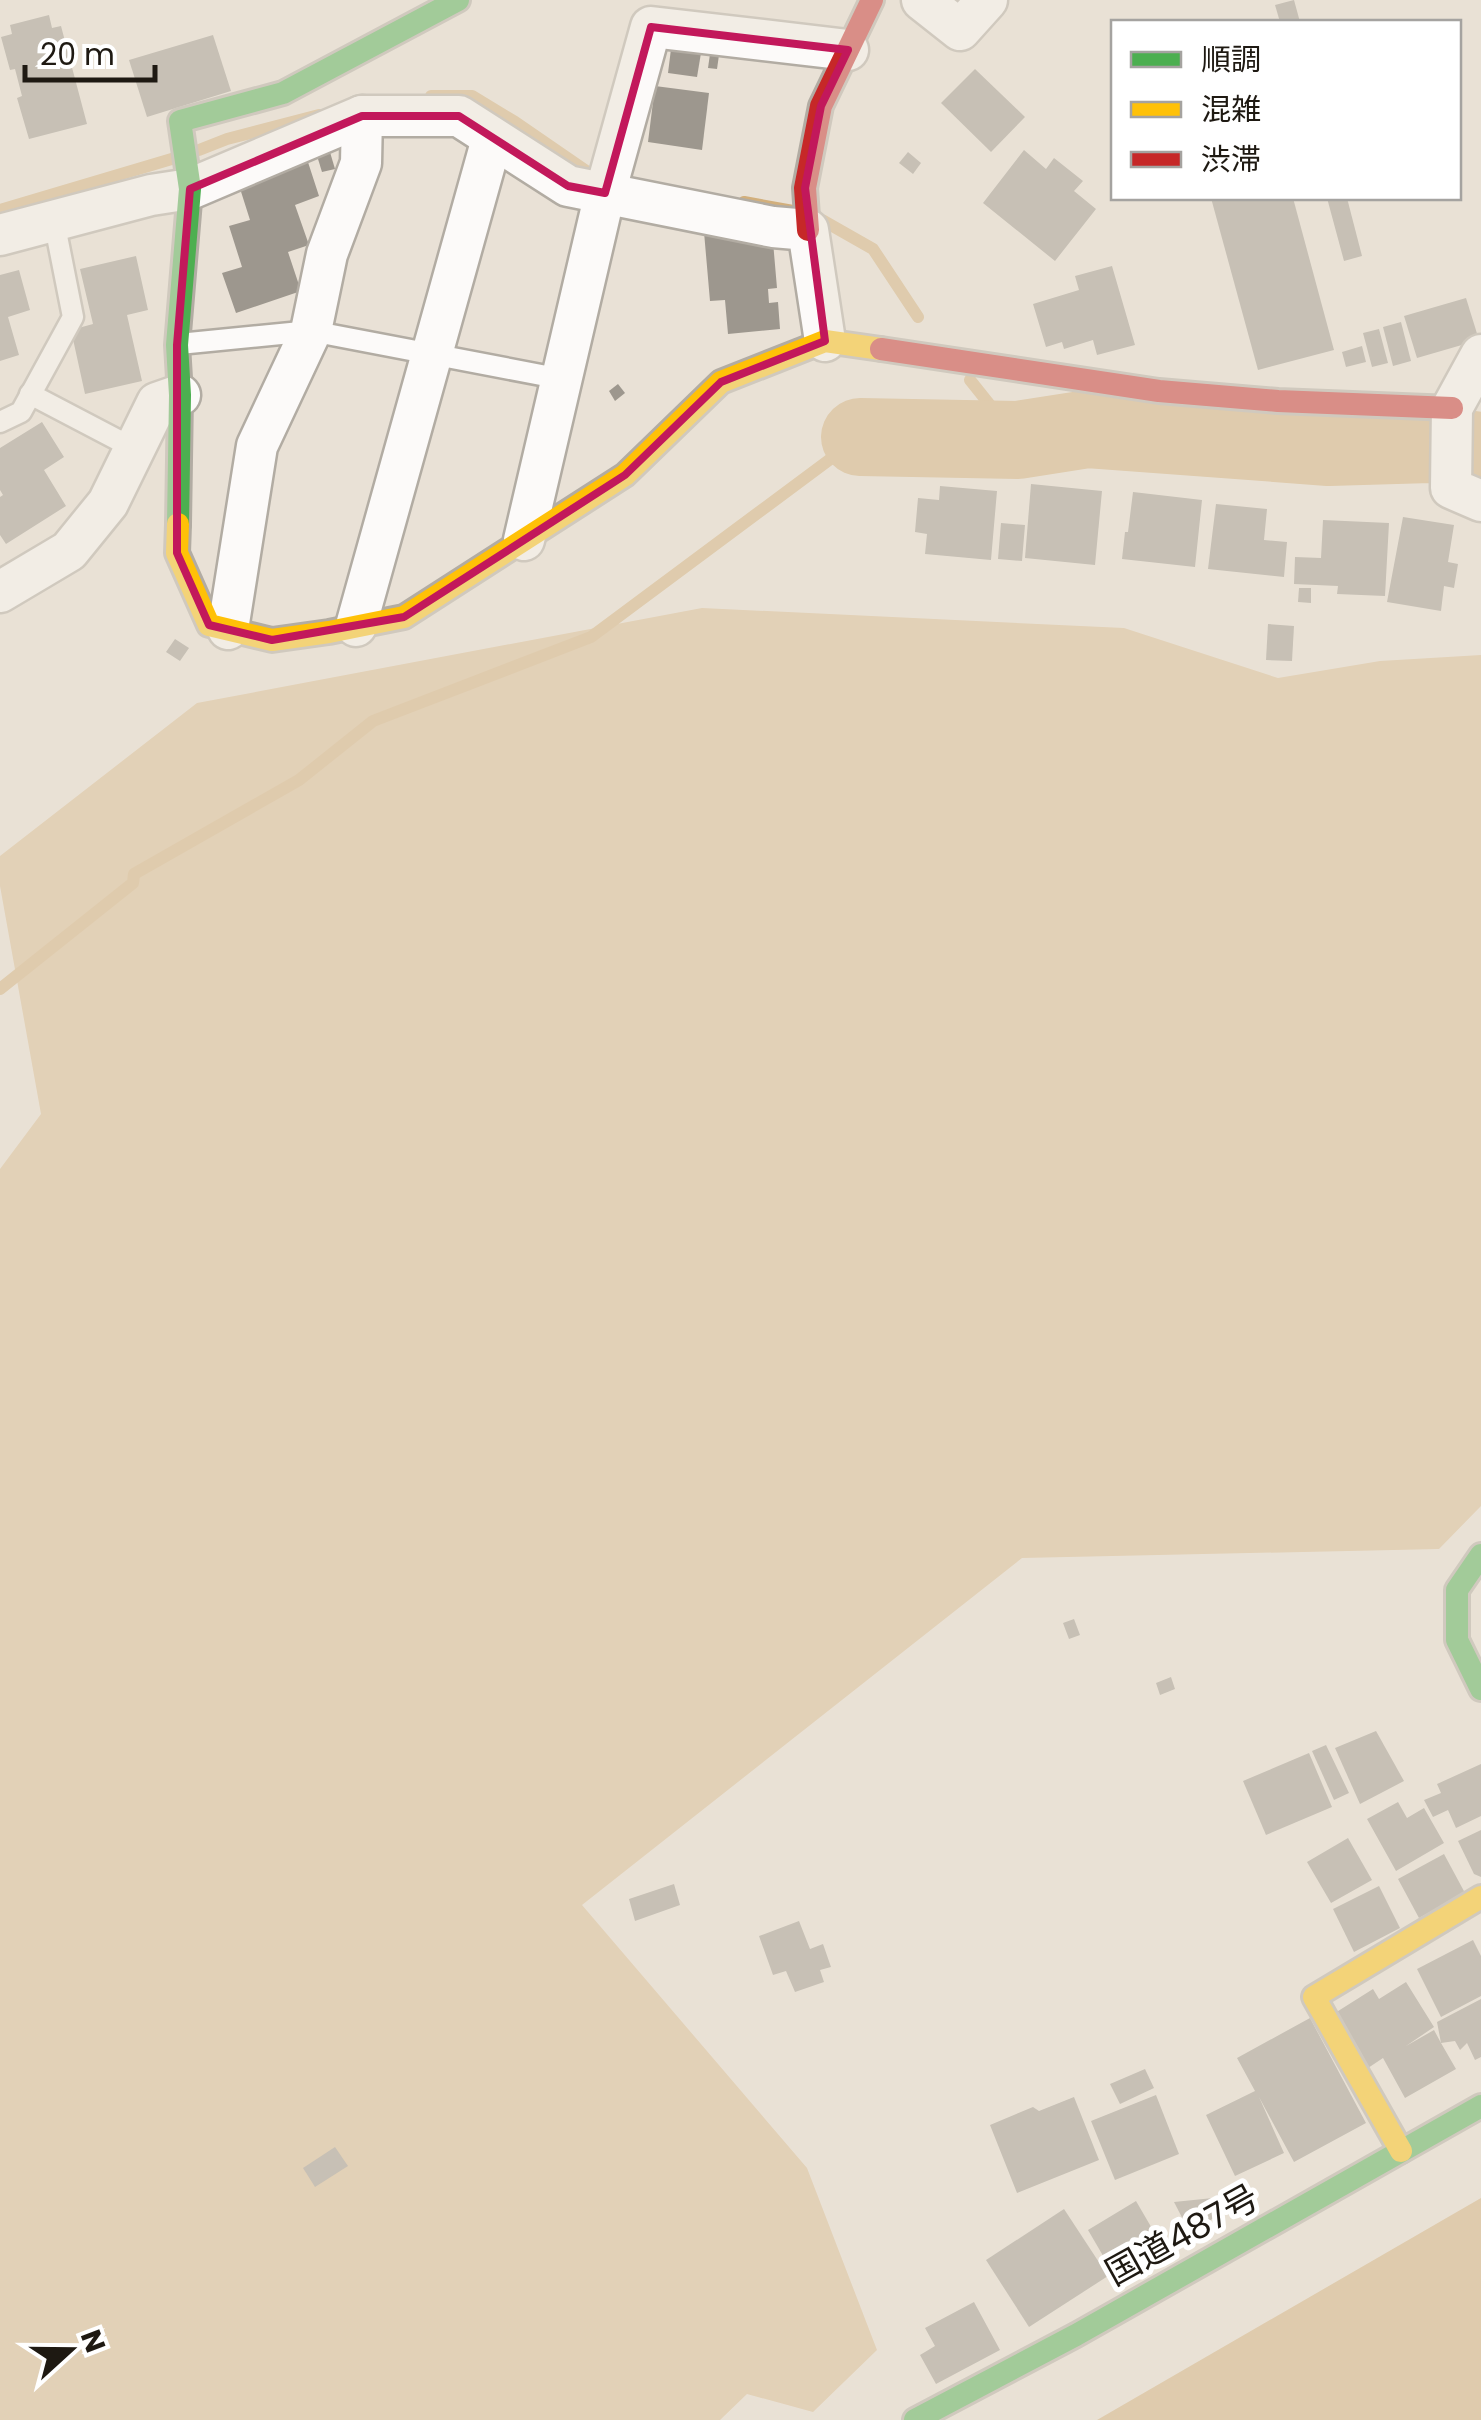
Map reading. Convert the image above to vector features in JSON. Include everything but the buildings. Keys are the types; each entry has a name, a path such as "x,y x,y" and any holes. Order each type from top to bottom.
{"main road":[{"path":"458,0 283,93 180,120 190,190 177,345 177,553 209,624 272,640 404,617 625,474 721,382 824,341 1159,391 1278,401 1452,408"},
{"path":"808,230 806,188 822,106 872,0"},
{"path":"1481,1555 1457,1590 1457,1640 1481,1689"},
{"path":"1401,2152 1314,1996 1481,1896"},
{"name":"国道487号","path":"915,2420 1076,2335 1481,2106"}],"street":[{"path":"922,0 960,30 987,0"},
{"path":"524,540 609,178 651,27 848,50"},
{"path":"228,629 257,446 311,331 327,254 361,162 362,116"},
{"path":"0,235 150,195 190,190 362,116 460,116 568,186 609,178 773,227 808,230 824,341"},
{"path":"356,626 492,140"},
{"path":"1466,494 1452,408 1481,355"},
{"path":"0,592 69,551 108,503 157,403 180,395"}],"lane":[{"path":"0,422 21,412 73,317 54,221"},
{"path":"177,345 311,331 562,379"},
{"path":"30,394 135,450"}],"highlighted area":[{"path":"651,27 848,50 821,106 805,188 825,341 721,382 625,475 404,617 272,640 209,625 177,553 177,345 190,189 362,116 459,116 568,186 605,193"}],"shaded area":[{"path":"702,608 1124,628 1278,678 1380,661 1481,655 1481,1506 1439,1549 1022,1558 582,1905 807,2168 877,2350 813,2412 747,2394 720,2420 0,2420 0,1169 41,1114 0,886 0,856 197,703"},
{"path":"1481,2198 1481,2420 1097,2420"}],"waterway":[{"path":"431,96 472,96 592,175"},
{"path":"199,150 319,115"},
{"path":"0,210 175,158"},
{"path":"744,202 793,211"},
{"path":"822,220 873,249 918,317"},
{"path":"970,380 1018,440"},
{"path":"860,437 1018,440 1088,429 1329,447 1430,444 1481,451"},
{"path":"0,989 133,883 134,874 299,780 373,721 591,637 860,437"}],"traffic: fast":[{"path":"178,524 177,345 190,189 180,121 283,93 458,0"},
{"path":"1481,1555 1457,1590 1457,1640 1481,1689"},
{"path":"915,2420 1076,2335 1481,2106"}],"traffic: slow":[{"path":"178,524 177,553 209,625 272,640 404,617 625,475 721,382 825,341 881,349"},
{"path":"1401,2151 1314,1997 1481,1897"}],"traffic: jam":[{"path":"808,230 805,188 821,106 872,0"},
{"path":"881,349 1159,391 1278,401 1452,408"}]}
